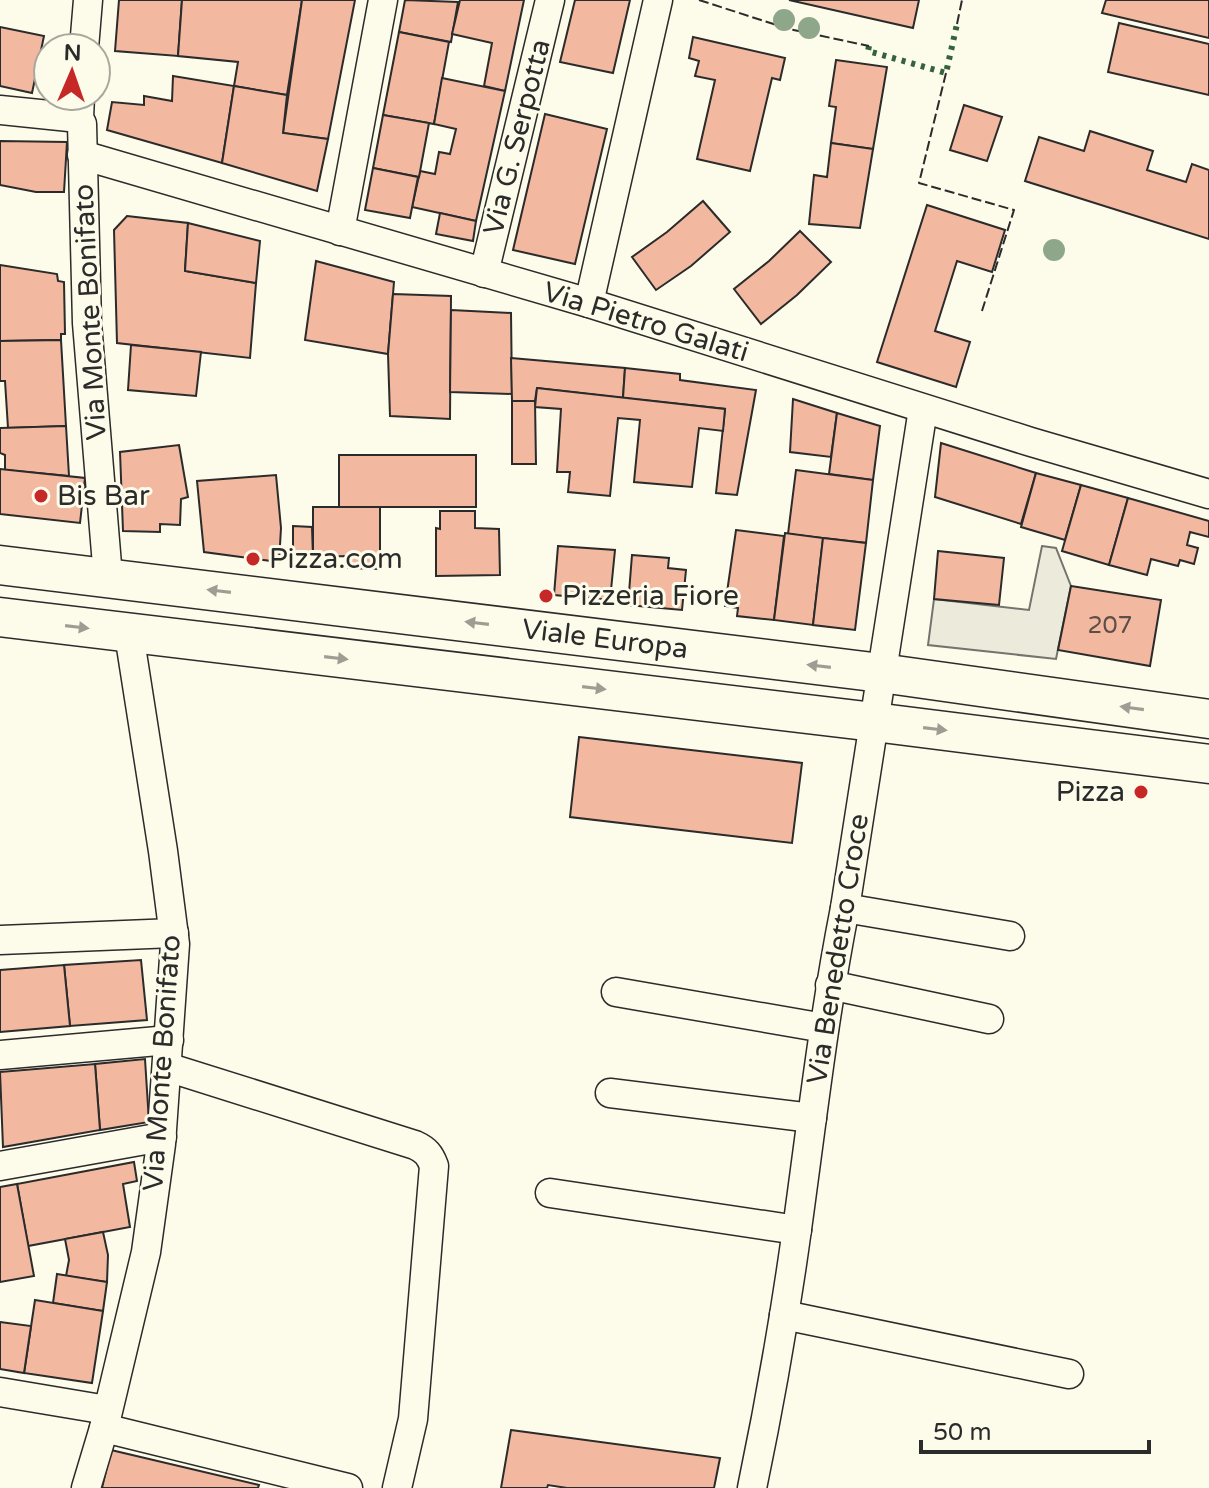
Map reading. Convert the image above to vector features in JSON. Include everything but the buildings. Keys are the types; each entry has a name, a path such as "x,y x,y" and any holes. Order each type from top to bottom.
{"street":[{"path":"85,32 88,0"},
{"path":"340,231 383,0"},
{"name":"Via G. Serpotta","path":"484,273 550,0"},
{"path":"589,303 658,0"},
{"path":"0,110 32,109"},
{"name":"Via Monte Bonifato","path":"81,112 87,323 108,577"},
{"name":"Via Pietro Galati","path":"82,155 589,303 923,409 1209,494"},
{"name":"Via Benedetto Croce","path":"752,1488 784,1315 830,985 845,908 923,409"},
{"name":"Viale Europa","path":"0,565 881,673 1209,719"},
{"name":"Viale Europa","path":"0,617 1209,764"},
{"name":"Via Monte Bonifato","path":"86,1488 146,1252 162,1137 175,944 129,634"},
{"path":"845,908 1010,936"},
{"path":"0,940 174,933"},
{"path":"830,985 989,1019"},
{"path":"616,992 824,1028"},
{"path":"0,1055 168,1053 425,1150 434,1166 413,1419 397,1488"},
{"path":"610,1093 812,1118"},
{"path":"0,1166 162,1137"},
{"path":"550,1193 797,1230"},
{"path":"784,1315 1069,1374"},
{"path":"0,1392 348,1488"}],"shaded area":[{"path":"1042,546 1056,548 1071,586 1056,659 928,645 934,599 1029,610"}],"hedge":[{"path":"869,46 868,51 946,73 957,24"}],"fence":[{"path":"699,0 789,29 869,46"},
{"path":"957,24 962,0"},
{"path":"946,73 919,183 1014,210 981,314"}],"place":[{"name":"Bis Bar","path":"41,496"},
{"name":"Pizza.com","path":"253,559"},
{"name":"Pizzeria Fiore","path":"546,596"},
{"name":"Pizza","path":"1141,792"}]}
